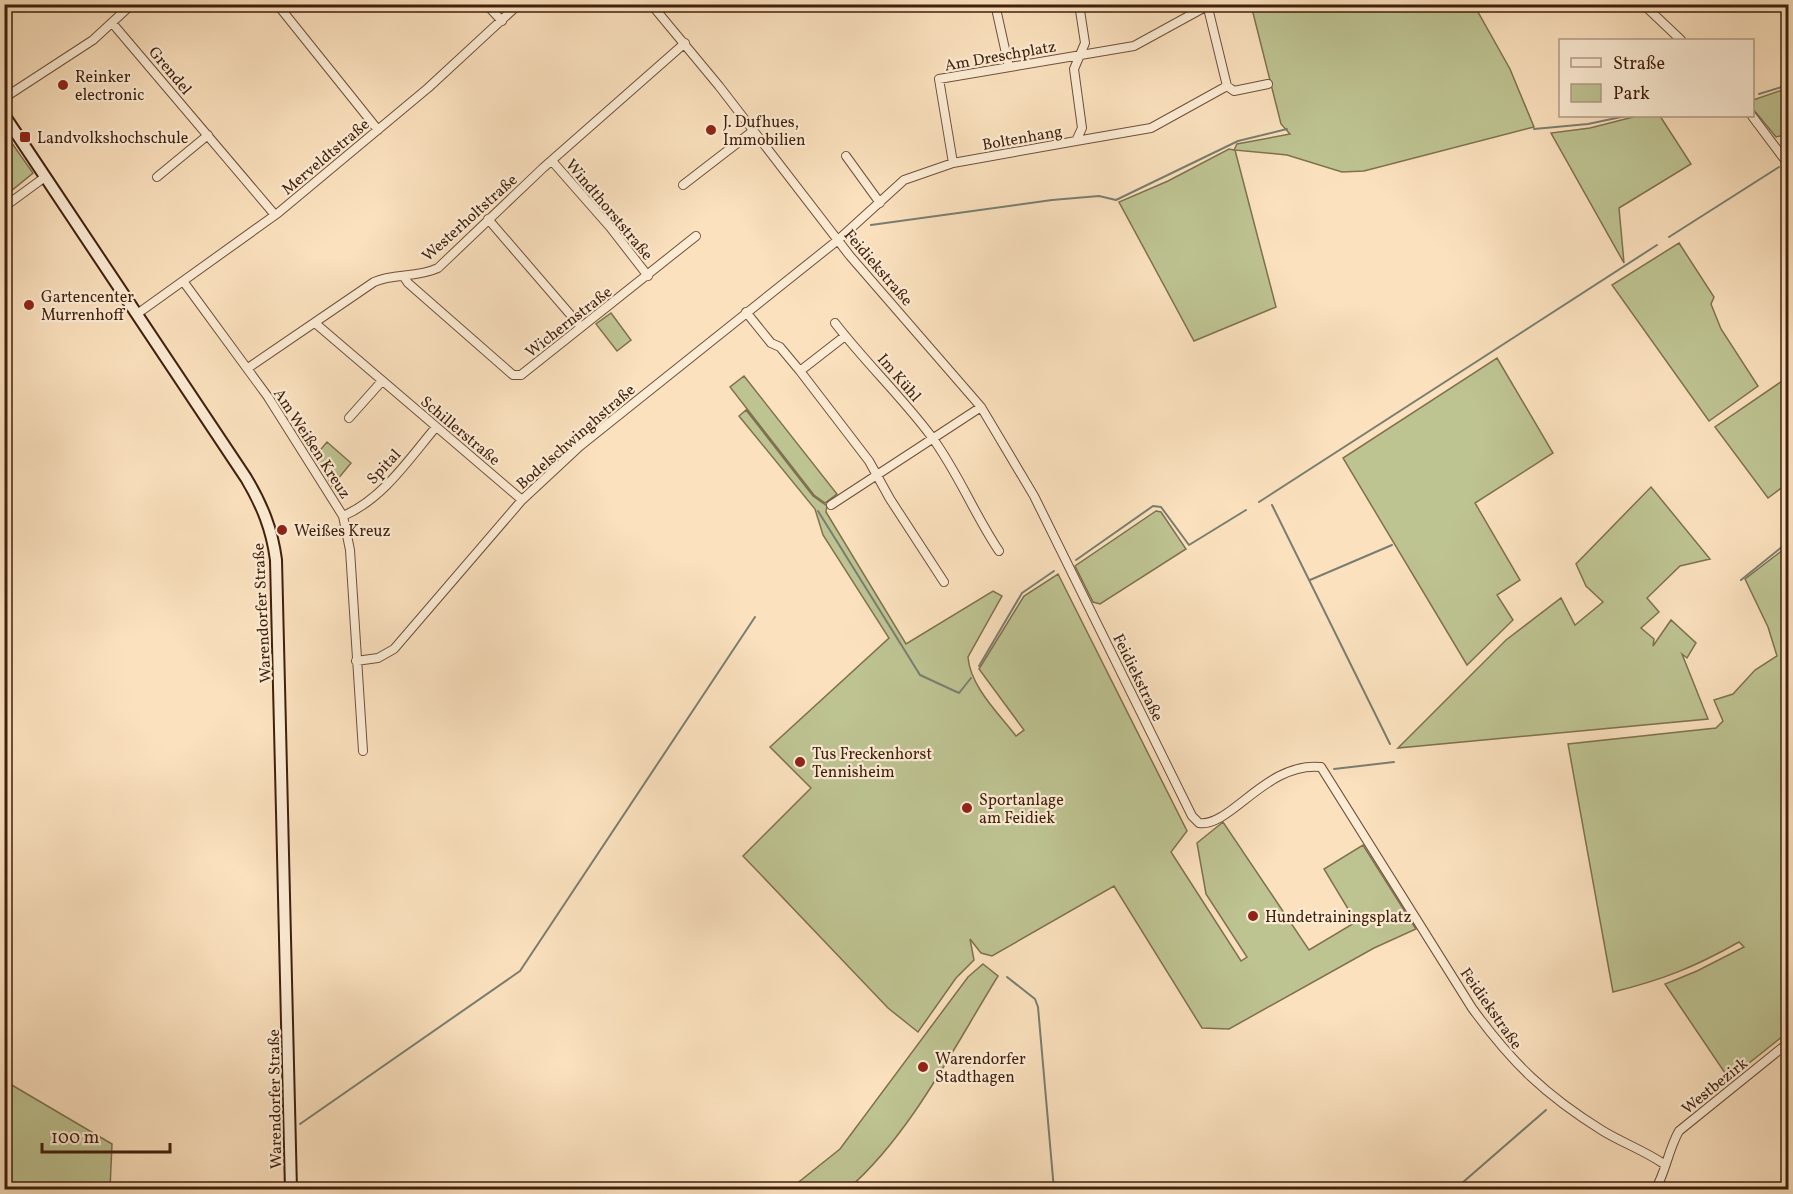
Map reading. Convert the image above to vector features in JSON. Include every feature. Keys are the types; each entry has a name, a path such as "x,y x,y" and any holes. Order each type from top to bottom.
{"main road":[{"name":"Warendorfer Straße","path":"4,115 251,486 266,515 273,536 277,594 291,1190"}],"street":[{"path":"4,98 113,24 132,4"},
{"path":"277,4 378,130"},
{"path":"486,4 502,21"},
{"name":"Merveldtstraße","path":"137,314 275,215 378,130 519,4"},
{"name":"Feidiekstraße","path":"651,4 685,43 838,240 981,406 1034,496 1192,816 1200,823 1214,822 1274,777 1299,767 1321,767 1472,1008 1499,1046 1522,1070 1574,1112 1664,1164"},
{"path":"995,4 1009,67"},
{"name":"Boltenhang","path":"838,240 904,180 952,163 1076,141 1082,128 1074,69 1085,44 1079,4"},
{"path":"1643,4 1680,39"},
{"path":"1207,5 1227,86 1234,91 1268,84"},
{"name":"Am Dreschplatz","path":"952,163 939,79 1134,46 1207,5"},
{"name":"Grendel","path":"113,24 275,215"},
{"name":"Westerholtstraße","path":"248,368 374,282 386,277 425,274 438,268 488,219 685,43"},
{"path":"1076,141 1151,128 1227,86"},
{"path":"1753,117 1788,164"},
{"path":"683,184 753,131"},
{"path":"157,177 208,135"},
{"path":"846,156 880,203"},
{"name":"Windthorststraße","path":"552,161 610,227 648,276"},
{"path":"5,207 45,177"},
{"path":"488,219 581,327"},
{"name":"Wichernstraße","path":"404,277 513,375 521,375 696,236"},
{"name":"Bodelschwinghstraße","path":"356,661 378,658 394,649 522,500 580,446 838,240"},
{"name":"Am Weißen Kreuz","path":"183,281 248,368 310,460 344,516 350,550 363,751"},
{"path":"746,312 771,343 780,347 800,371 876,474 944,582"},
{"name":"Schillerstraße","path":"315,323 522,500"},
{"name":"Im Kühl","path":"835,323 890,384 932,438 999,551"},
{"path":"800,371 845,336"},
{"path":"349,418 382,381"},
{"path":"831,505 981,406"},
{"name":"Spital","path":"344,516 360,509 391,481 436,427"},
{"name":"Westbezirk","path":"1655,1190 1662,1177 1664,1164 1678,1131 1788,1043"}],"green space":[{"path":"1251,5 1474,5 1510,69 1534,127 1364,171 1342,172 1287,155 1235,150 1276,307 1194,341 1119,202 1168,181 1229,149 1234,150 1237,144 1290,134 1281,124"},
{"path":"1788,88 1788,134 1776,137 1754,110 1754,100"},
{"path":"1633,117 1661,117 1691,164 1619,208 1624,263 1551,133 1590,128"},
{"path":"4,132 33,173 5,196 4,196"},
{"path":"1679,243 1714,297 1711,304 1721,329 1758,386 1709,421 1612,285"},
{"path":"611,313 631,340 617,351 596,324"},
{"path":"1497,358 1553,453 1475,503 1520,580 1497,595 1513,620 1467,665 1343,458"},
{"path":"744,376 837,494 825,503 814,495 730,387"},
{"path":"1788,377 1788,483 1768,498 1715,427"},
{"path":"746,410 813,496 827,506 826,512 906,644 993,591 1002,596 968,657 970,668 980,689 1016,736 1024,730 979,669 1024,596 1058,574 1187,831 1171,852 1241,961 1247,957 1206,894 1197,843 1223,822 1309,950 1356,922 1324,869 1363,845 1416,929 1374,948 1229,1029 1202,1028 1114,886 992,956 981,953 970,939 974,960 956,978 918,1032 888,1008 743,856 811,788 770,747 889,638 823,535 815,509 739,416"},
{"path":"327,442 351,463 332,486 315,456"},
{"path":"1651,487 1710,559 1680,566 1647,598 1659,612 1641,628 1654,639 1653,646 1671,620 1696,643 1687,658 1682,654 1708,719 1398,748 1506,640 1561,598 1575,625 1603,602 1586,586 1576,564"},
{"path":"1156,511 1161,512 1186,549 1100,604 1093,602 1075,566"},
{"path":"1788,546 1788,1032 1729,1079 1665,984 1744,947 1739,942 1678,972 1613,992 1568,744 1716,728 1723,721 1714,700 1733,694 1755,670 1777,656 1768,627 1745,579"},
{"path":"983,964 998,976 912,1116 871,1167 848,1189 790,1189 840,1149 968,977"},
{"path":"5,1081 112,1144 110,1189 5,1189"}],"waterway":[{"path":"1759,94 1788,85"},
{"path":"1534,129 1588,124 1621,117"},
{"path":"871,225 1052,200 1099,196 1116,200 1238,141 1287,129"},
{"path":"1669,237 1779,167"},
{"path":"1259,502 1657,245"},
{"path":"1272,505 1390,744"},
{"path":"1076,560 1153,506 1161,507 1189,545 1246,510"},
{"path":"818,511 920,675 959,693 971,678"},
{"path":"1741,580 1788,542"},
{"path":"1310,580 1392,545"},
{"path":"979,666 1022,593 1054,571"},
{"path":"300,1124 520,971 755,617"},
{"path":"1334,769 1394,762"},
{"path":"1007,977 1035,999 1038,1007 1054,1190"},
{"path":"1454,1190 1546,1110"}],"place":[{"name":"Reinker electronic","path":"63,85"},
{"name":"J. Dufhues, Immobilien","path":"711,130"},
{"name":"Landvolkshochschule","path":"25,137"},
{"name":"Gartencenter Murrenhoff","path":"29,305"},
{"name":"Weißes Kreuz","path":"282,530"},
{"name":"Tus Freckenhorst Tennisheim","path":"800,762"},
{"name":"Sportanlage am Feidiek","path":"967,808"},
{"name":"Hundetrainingsplatz","path":"1253,916"},
{"name":"Warendorfer Stadthagen","path":"923,1067"}]}
